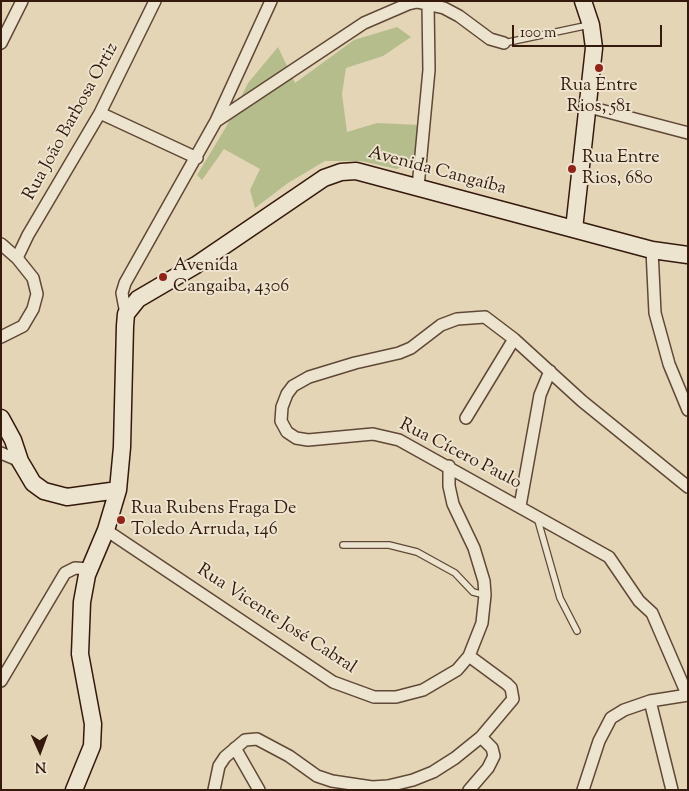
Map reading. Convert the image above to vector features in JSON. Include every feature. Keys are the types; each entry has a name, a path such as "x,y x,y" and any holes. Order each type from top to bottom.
{"main road":[{"path":"574,229 589,107 594,48 591,25 583,1"},
{"name":"Avenida Cangaíba","path":"126,314 138,299 196,265 324,178 340,172 356,171 652,250 688,256"},
{"path":"74,790 92,746 93,724 80,654 79,633 82,602 90,569 106,530 118,490 122,447 126,314"},
{"path":"1,418 13,440 20,461 33,483 52,495 67,497 118,490"}],"street":[{"path":"1,43 22,1"},
{"name":"Rua João Barbosa Ortiz","path":"17,258 28,235 100,113 155,1"},
{"path":"126,314 122,293 125,282 197,158 271,1"},
{"path":"216,121 364,23 408,4 420,3 444,8 459,16 490,39 504,43"},
{"path":"418,186 429,70 420,3"},
{"path":"589,107 688,133"},
{"path":"100,113 197,158"},
{"path":"1,244 17,258 33,278 37,294 33,309 23,326 1,337"},
{"path":"652,250 655,313 669,364 688,410"},
{"path":"125,282 131,293 138,299"},
{"name":"Rua Cícero Paulo","path":"687,695 652,613 639,601 617,566 598,550 450,466 399,440 373,434 308,440 296,438 287,432 281,421 282,407 287,394 294,386 309,377 405,350 441,325 458,319 484,317 514,339 582,401 688,487"},
{"path":"466,418 514,339"},
{"path":"520,506 540,395 550,371"},
{"path":"1,453 20,461"},
{"name":"Rua Vicente José Cabral","path":"106,530 308,666 354,691 374,698 396,697 423,690 457,670 468,656 482,623 485,595 480,564 453,504 449,486 450,466"},
{"path":"1,681 65,573 74,568 90,569"},
{"path":"214,790 219,766 245,740 257,739 289,756 317,776 332,781 372,787 413,780 433,772 455,758 481,737 510,704 513,693 508,684 468,656"},
{"path":"583,790 599,741 611,718 624,710 650,701 687,695"},
{"path":"650,701 672,790"},
{"path":"469,790 488,768 494,756 492,748 481,737"},
{"path":"235,748 259,790"}],"lane":[{"path":"504,43 591,25"},
{"path":"536,515 560,598 577,631"},
{"path":"342,545 389,545 417,552 455,573 473,592 485,595"}],"green space":[{"path":"397,27 411,37 383,56 346,68 342,94 347,132 377,123 420,125 415,161 397,169 361,161 325,161 288,183 255,208 250,190 260,169 224,149 202,180 197,175 226,127 248,83 278,47 295,83 354,40"}],"place":[{"name":"Rua Entre Rios, 581","path":"599,68"},
{"name":"Rua Entre Rios, 680","path":"572,169"},
{"name":"Avenida Cangaiba, 4306","path":"163,277"},
{"name":"Rua Rubens Fraga De Toledo Arruda, 146","path":"121,520"}]}
